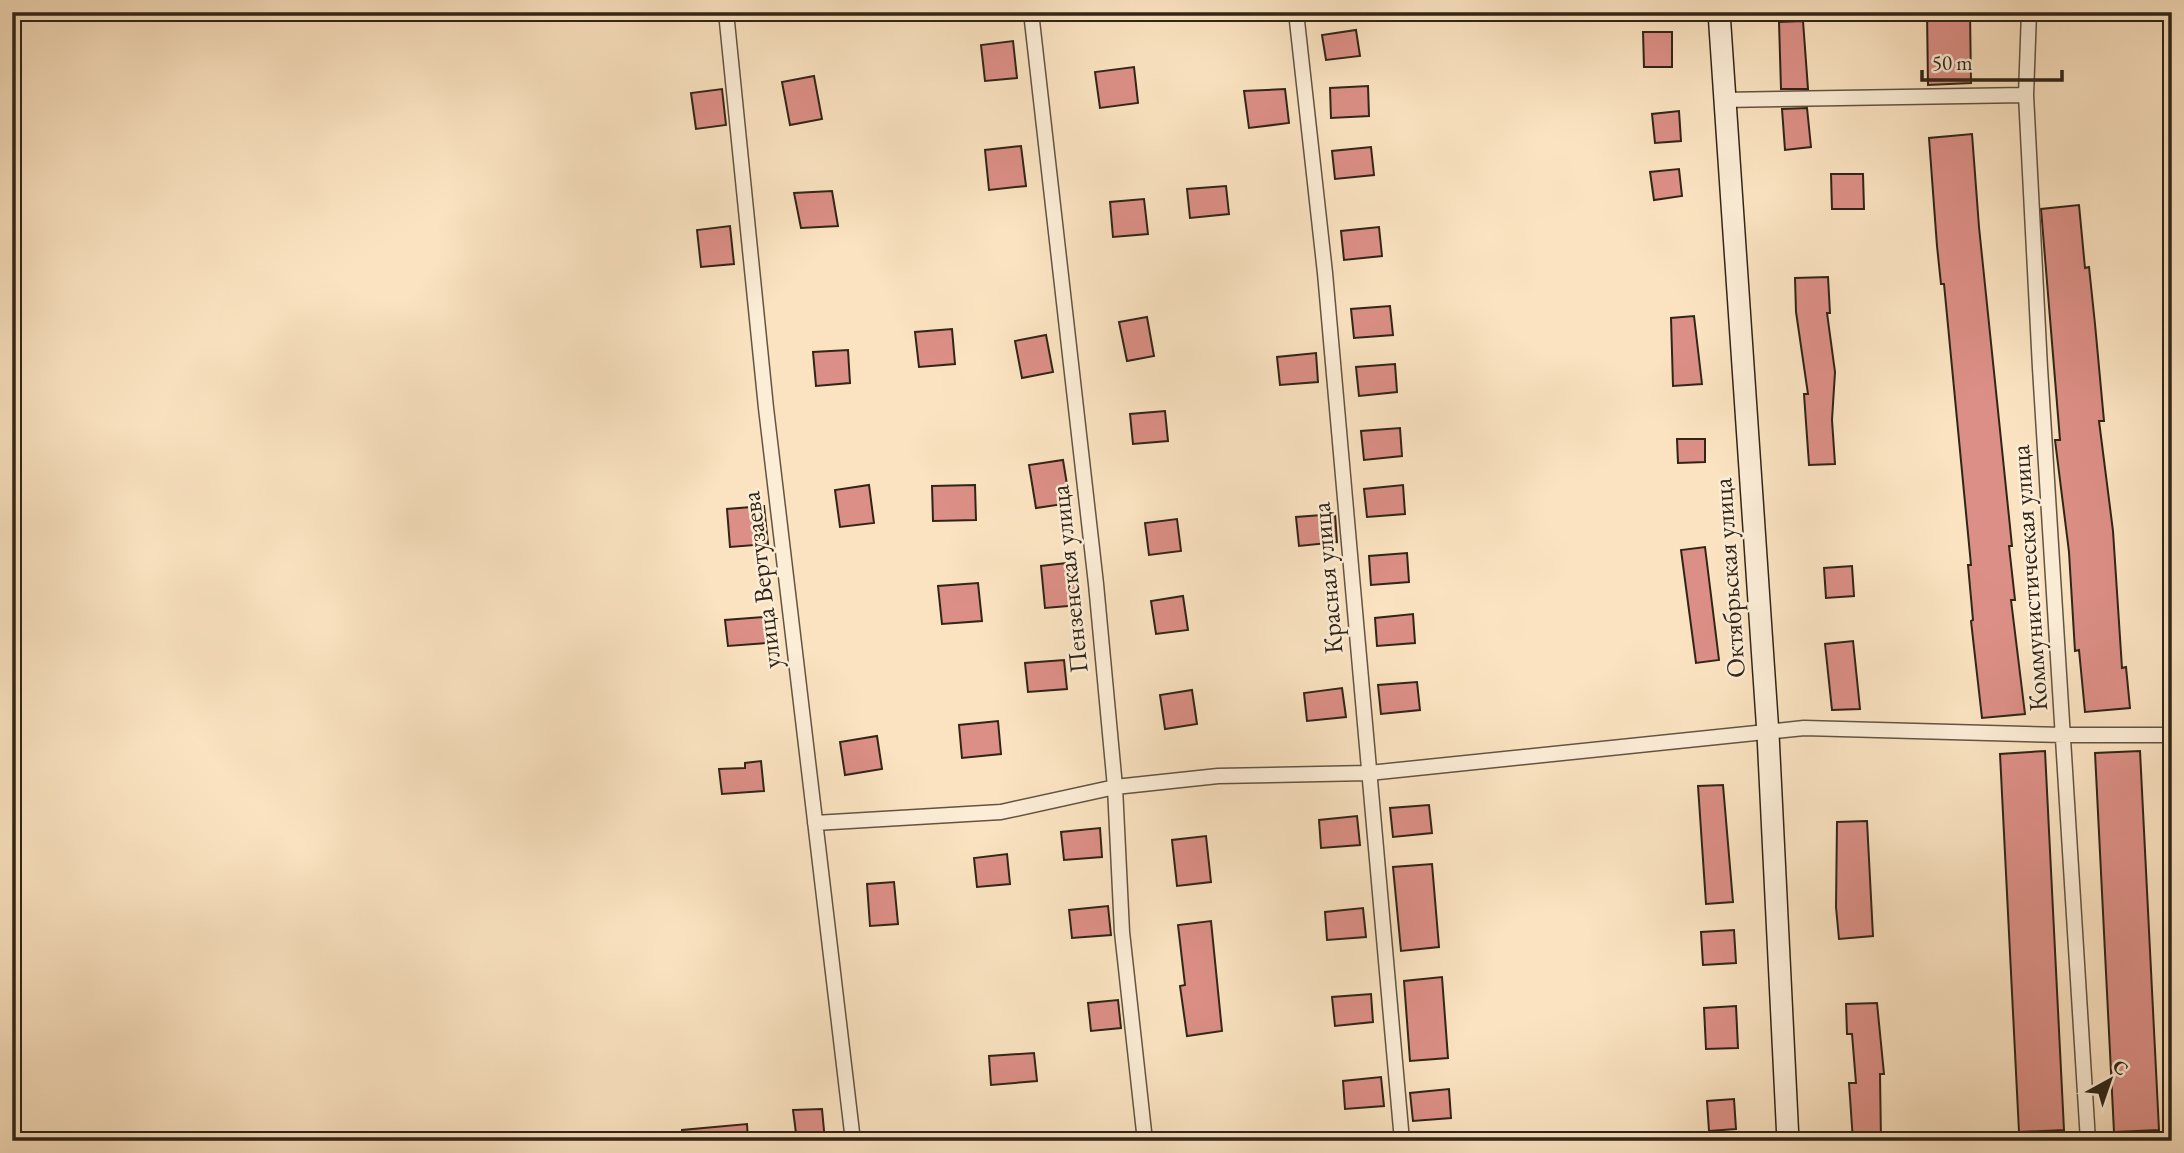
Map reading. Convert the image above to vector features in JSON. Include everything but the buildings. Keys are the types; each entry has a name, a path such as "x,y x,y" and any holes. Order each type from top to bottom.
{"main road":[{"name":"Октябрьская улица","path":"1719,12 1768,734 1788,1141"}],"street":[{"name":"улица Вертузаева","path":"726,12 766,408 853,1141"},
{"name":"Пензенская улица","path":"1031,12 1096,584 1115,787 1122,932 1145,1141"},
{"name":"Красная улица","path":"1296,12 1325,273 1402,1141"},
{"name":"Коммунистическая улица","path":"2029,12 2026,95 2088,1141"},
{"path":"1723,100 2026,95"},
{"path":"815,823 1001,812 1115,787 1218,776 1370,773 1583,749 1768,734 1804,728 2064,736 2172,735"}]}
